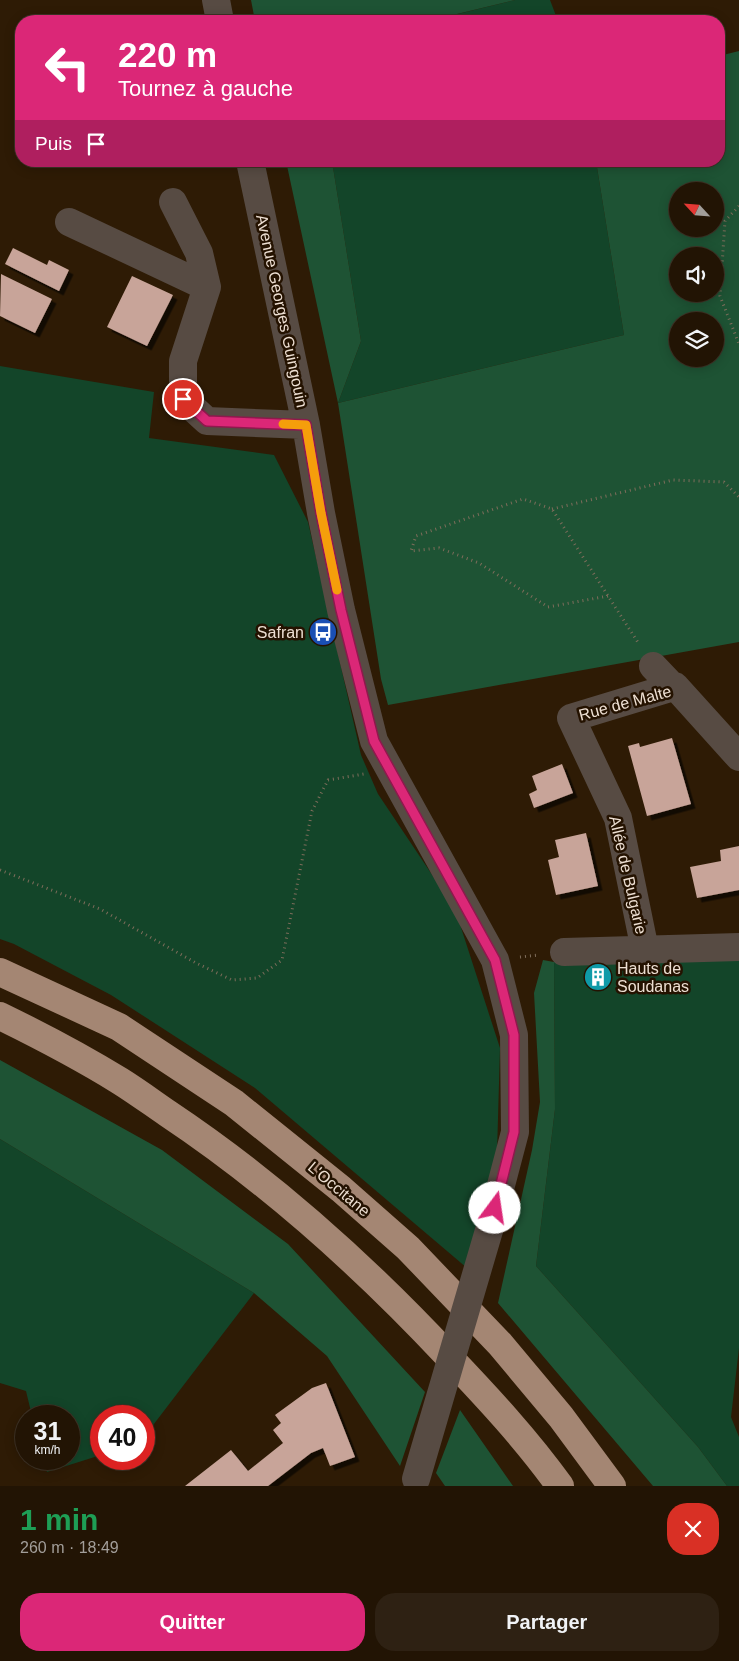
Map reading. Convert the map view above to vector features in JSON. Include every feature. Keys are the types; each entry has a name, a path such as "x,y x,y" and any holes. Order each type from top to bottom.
{"highway":[{"name":"L'Occitane","path":"0,972 119,1027 234,1103 341,1188 408,1248 500,1344 561,1417 612,1486"},
{"path":"0,1016 121,1081 208,1140 267,1185 321,1230 424,1330 546,1466 560,1486"}],"street":[{"path":"216,0 219,15"},
{"name":"Avenue Georges Guingouin","path":"251,167 306,425 321,513 341,610 374,741 495,960 514,1035 514,1132 490,1227 416,1482"},
{"path":"173,202 199,253 207,287 182,361 183,399 207,421 306,425"},
{"path":"69,222 207,287"},
{"path":"654,666 672,687"},
{"name":"Rue de Malte","path":"571,718 675,686 739,757"},
{"name":"Allée de Bulgarie","path":"571,718 618,818 645,950"},
{"path":"564,952 739,947"}],"path":[{"path":"739,206 725,221 720,296 739,344"},
{"path":"734,331 739,330"},
{"path":"608,596 548,607 479,563 439,548 411,550 416,536 523,499 552,509 673,480 724,482 739,497"},
{"path":"552,509 654,666"},
{"path":"0,870 100,908 196,964 232,980 257,978 282,960 312,811 328,780 389,770"},
{"path":"495,960 564,952"}],"green space":[{"path":"251,0 515,0 453,15 254,15"},
{"path":"515,0 550,0 556,15 454,15"},
{"path":"739,51 739,642 388,705 381,679 338,403 624,335 597,167 725,167 725,54"},
{"path":"287,167 333,167 361,341 338,403"},
{"path":"333,167 597,167 624,335 338,403 361,341"},
{"path":"0,366 154,392 149,438 274,455 308,522 361,755 378,794 455,909 500,1048 497,1153 467,1268 255,1088 111,995 14,944 0,939"},
{"path":"543,960 554,962 555,1109 536,1266 698,1447 727,1486 653,1486 498,1303 532,1150 540,1102 534,993"},
{"path":"739,960 739,1348 731,1417 739,1437 739,1486 727,1486 698,1447 536,1266 555,1109 554,962"},
{"path":"0,1060 162,1150 288,1244 425,1392 400,1466 327,1356 254,1293 0,1139"},
{"path":"0,1139 254,1293 155,1423 155,1405 90,1405 90,1458 80,1462 80,1405 29,1405 26,1391 0,1383"},
{"path":"460,1410 513,1486 445,1486 436,1473"}],"building":[{"path":"13,248 47,265 49,260 69,270 59,291 5,264"},
{"path":"1,274 52,299 35,333 0,316"},
{"path":"132,276 173,295 147,346 107,327"},
{"path":"672,738 691,804 647,816 628,746 639,743 640,747"},
{"path":"562,764 573,793 534,808 529,794 537,790 532,776"},
{"path":"586,833 598,886 556,895 548,860 559,857 555,840"},
{"path":"739,846 739,890 697,898 690,867 721,861 720,850"},
{"name":"Hauts de Soudanas","path":"591,973 604,973 605,981 592,981"},
{"path":"326,1383 355,1457 330,1466 323,1448 311,1453 268,1486 185,1486 231,1450 248,1471 283,1443 273,1430 281,1423 275,1415 312,1388"}],"slow traffic":[{"path":"283,424 306,425 321,513 337,590"}],"place":[{"name":"Safran","path":"323,632"},
{"name":"Hauts de Soudanas","path":"598,977"}],"route":[{"path":"183,399 207,421 306,425 321,513 341,610 374,741 495,960 514,1035 514,1132 495,1208"}]}
